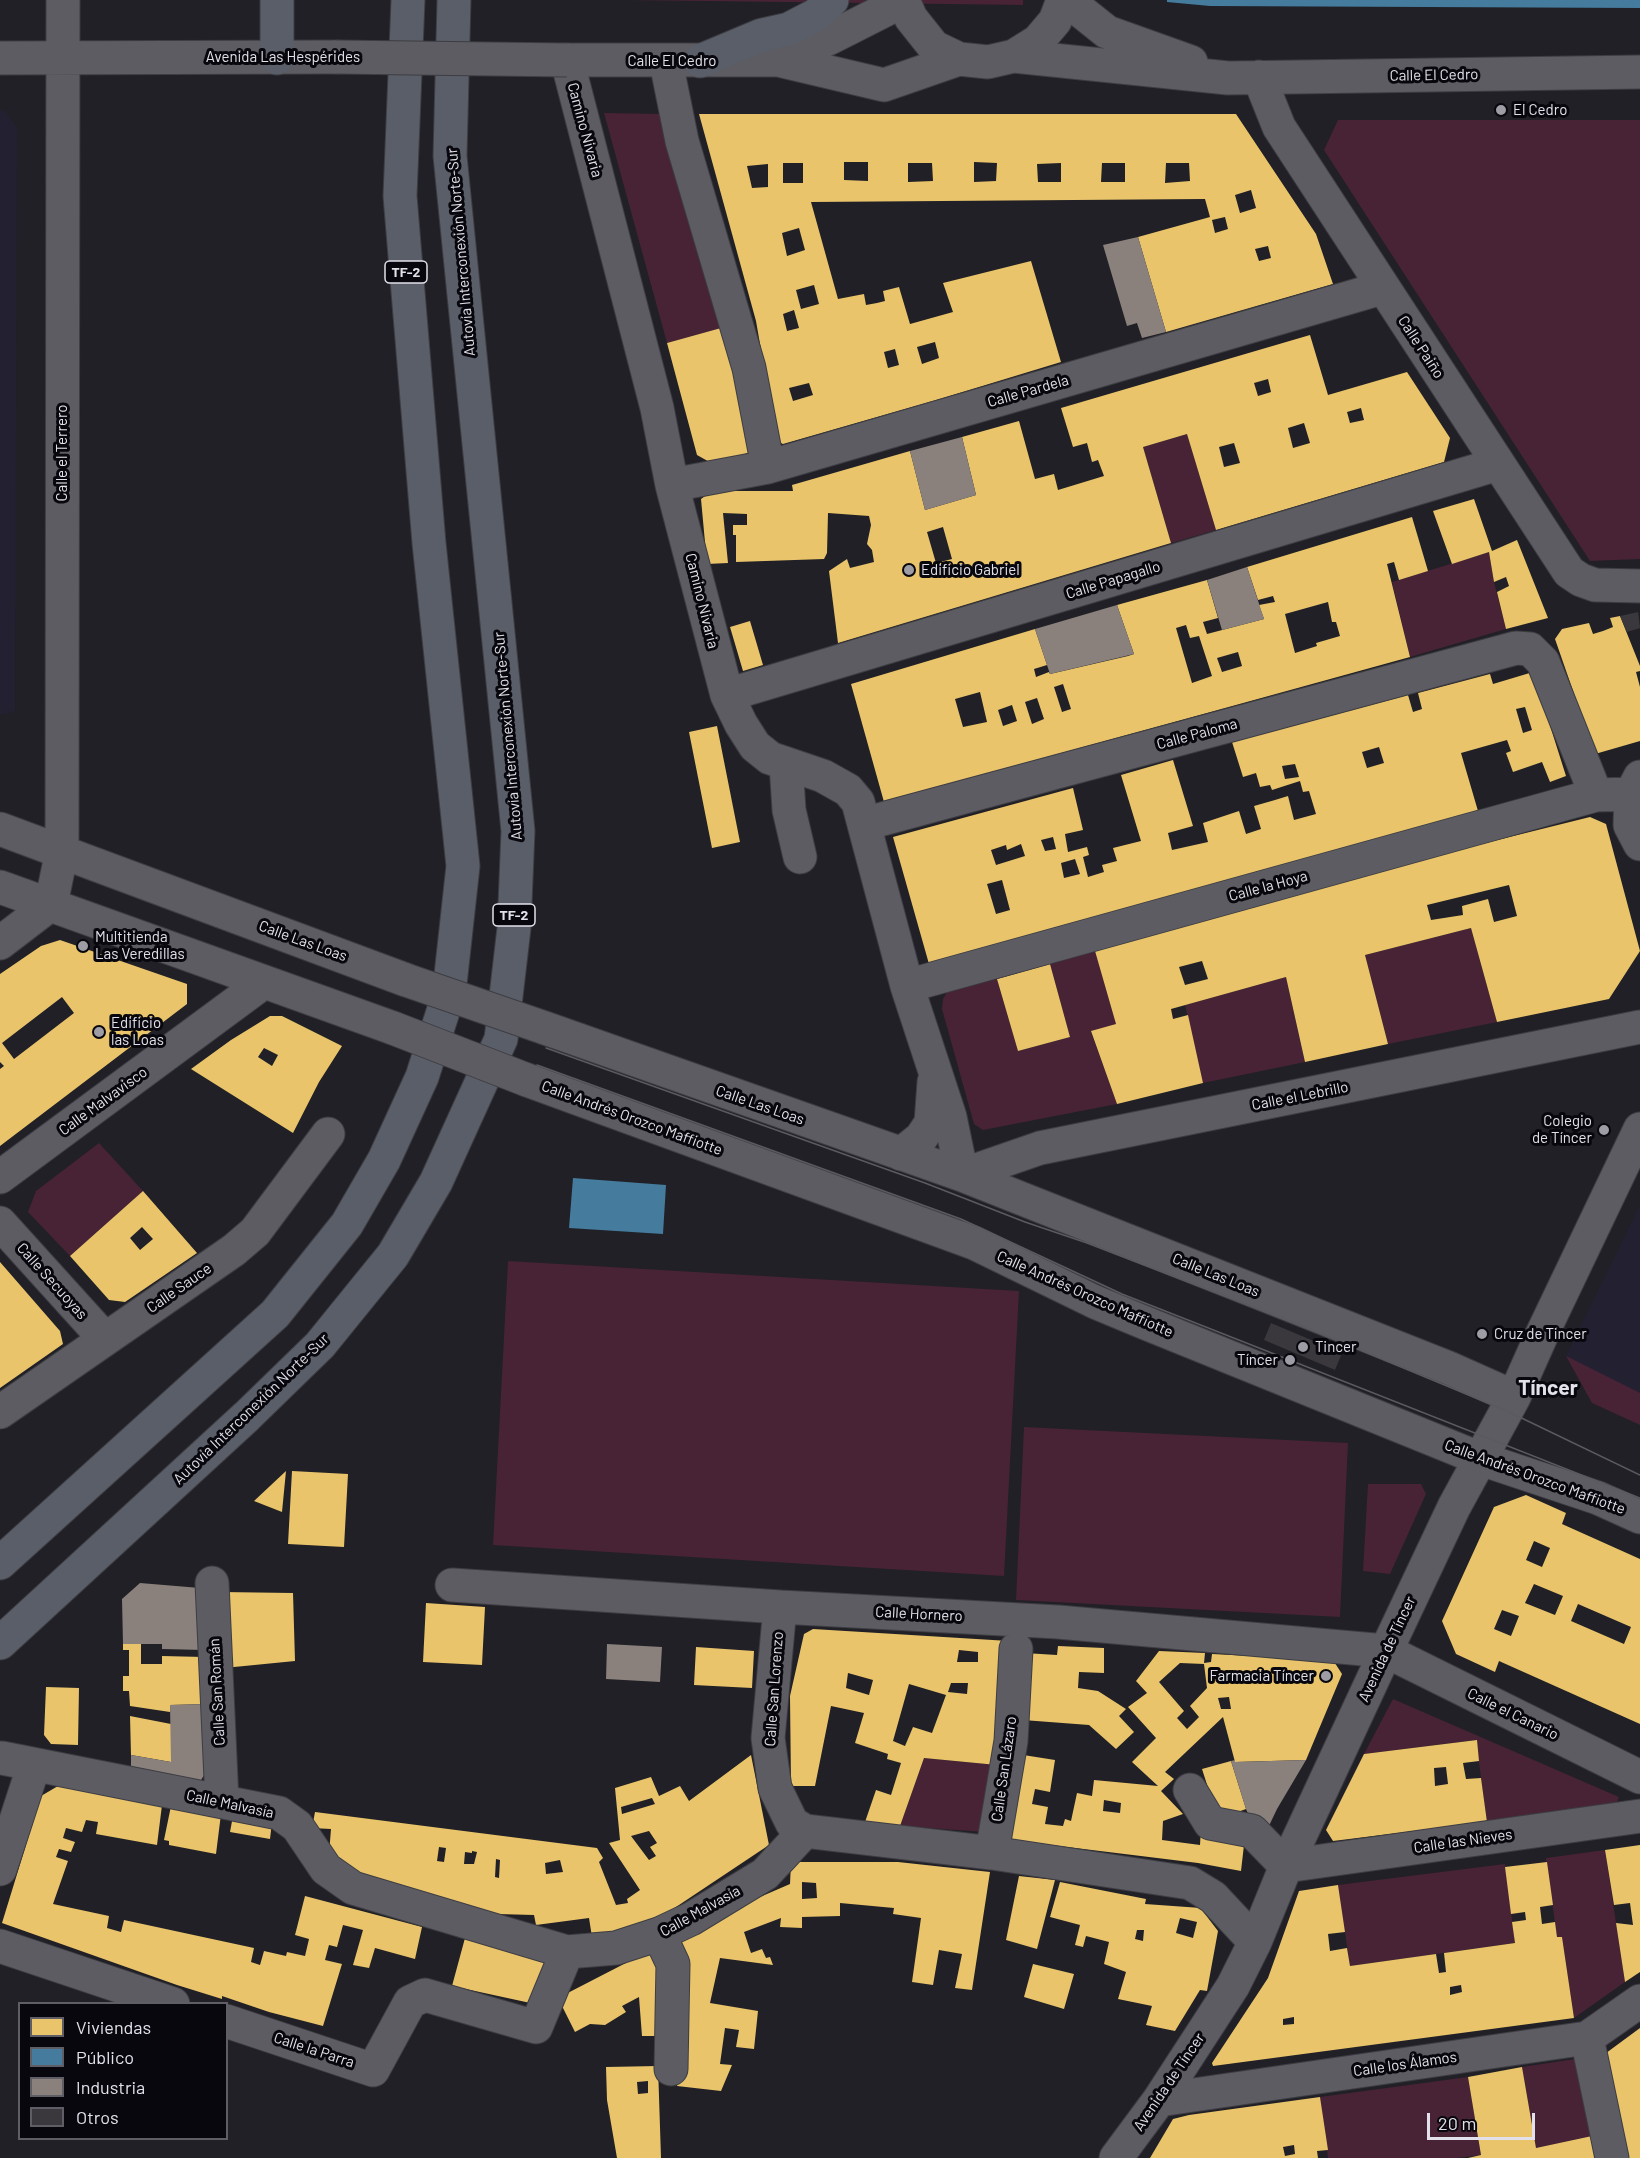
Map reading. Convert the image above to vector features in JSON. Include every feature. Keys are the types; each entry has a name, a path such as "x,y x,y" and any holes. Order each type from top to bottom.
{"highway":[{"path":"277,0 277,58"},
{"name":"TF-2","path":"0,1563 275,1314 347,1224 384,1160 422,1077 449,993 463,866 429,543 400,196 408,0"},
{"name":"Autovía Interconexión Norte-Sur","path":"0,1643 247,1416 320,1345 393,1255 436,1182 501,1039 514,928 518,831 450,156 454,0"},
{"path":"700,62 762,35 789,30 816,15 832,0"}],"street":[{"name":"Calle el Terrero","path":"51,904 62,851 63,0"},
{"name":"Calle El Cedro","path":"777,60 830,38 903,0"},
{"path":"903,0 911,18 934,46 959,59 988,62 1014,56 1038,41 1055,21 1063,0"},
{"name":"Calle El Cedro","path":"1067,0 1107,33 1244,78"},
{"name":"Calle El Cedro","path":"1014,56 1244,78 1640,72"},
{"name":"Avenida Las Hespérides","path":"0,58 336,57 567,60"},
{"name":"Calle El Cedro","path":"567,60 700,62 777,60 884,85 959,59"},
{"name":"Camino Nivaria","path":"567,60 657,408 672,485 727,695 755,746 770,758 824,776 848,790 858,802 907,986 934,1075 950,1117 962,1175"},
{"path":"666,62 682,141 749,368 768,467"},
{"name":"Calle Paiño","path":"1244,78 1279,127 1569,572 1595,585 1625,586"},
{"name":"Calle Pardela","path":"672,485 768,467 1382,288"},
{"name":"Calle Papagallo","path":"727,695 1498,464"},
{"name":"Calle Paloma","path":"864,824 1516,648 1530,649 1543,662 1596,795"},
{"path":"786,764 789,810 800,857"},
{"path":"1635,785 1630,825 1640,844"},
{"name":"Calle la Hoya","path":"907,986 1635,785"},
{"name":"Calle Las Loas","path":"0,829 396,976 962,1175 1449,1368 1514,1397"},
{"path":"0,887 380,1024 396,976"},
{"path":"0,943 51,904"},
{"name":"Calle Malvavisco","path":"0,1177 264,982"},
{"name":"Calle Andrés Orozco Maffiotte","path":"380,1024 974,1243 1124,1314 1481,1459 1598,1498 1640,1517"},
{"name":"Calle el Lebrillo","path":"962,1175 1040,1148 1640,1027"},
{"name":"Camino Nivaria","path":"901,1154 921,1138 932,1123 934,1075"},
{"name":"Avenida de Tíncer","path":"1116,2158 1159,2100 1233,1986 1255,1942 1286,1866 1454,1507 1514,1397 1640,1129"},
{"name":"Calle Sauce","path":"0,1412 234,1250 255,1232 328,1134"},
{"name":"Calle Secuoyas","path":"0,1223 105,1339"},
{"name":"Calle San Román","path":"212,1583 222,1801"},
{"name":"Calle Hornero","path":"452,1585 780,1607 1058,1622 1386,1651"},
{"name":"Calle San Lorenzo","path":"780,1607 768,1738 775,1788 792,1823 805,1832"},
{"name":"Calle San Lázaro","path":"992,1853 1011,1741 1016,1649"},
{"name":"Calle el Canario","path":"1386,1651 1640,1778"},
{"name":"Calle Malvasía","path":"2,1758 279,1813 297,1826 326,1869 353,1888 567,1952 616,1948 659,1934 691,1919 765,1874 805,1832"},
{"path":"0,1869 34,1765"},
{"path":"1190,1790 1210,1823 1252,1830 1286,1866"},
{"name":"Calle las Nieves","path":"1286,1866 1640,1816"},
{"path":"805,1832 992,1853 1190,1883 1213,1897 1255,1942"},
{"path":"659,1934 673,1964 671,2069"},
{"path":"0,1946 167,2002"},
{"name":"Calle la Parra","path":"228,2022 373,2070 410,2002 426,1995 536,2027 567,1952"},
{"name":"Calle los Álamos","path":"1159,2100 1587,2038 1640,2001"},
{"path":"1587,2038 1612,2158"}],"shaded area":[{"path":"624,0 1023,0 1023,5"},
{"path":"0,111 5,111 17,128 15,711 0,715"},
{"path":"604,113 661,114 721,328 667,343"},
{"path":"1338,120 1640,120 1640,559 1590,561 1324,150"},
{"path":"1187,434 1216,530 1171,543 1143,447"},
{"path":"1489,552 1506,629 1410,657 1392,582"},
{"path":"1471,928 1497,1022 1388,1044 1365,955"},
{"path":"1095,951 1116,1024 1091,1032 1117,1104 983,1130 974,1124 942,1009 943,999 947,992 997,979 1018,1051 1070,1037 1050,964"},
{"path":"1286,977 1305,1062 1203,1083 1185,1005"},
{"path":"99,1143 143,1191 70,1256 28,1212 36,1191"},
{"path":"1640,1205 1640,1425 1592,1403 1566,1356"},
{"path":"508,1261 1019,1291 1004,1576 493,1545"},
{"path":"1566,1356 1640,1393 1640,1425 1592,1403"},
{"path":"1024,1427 1348,1443 1340,1617 1016,1600"},
{"path":"1368,1484 1421,1484 1426,1494 1390,1574 1363,1571"},
{"path":"1393,1699 1619,1797 1617,1802 1487,1822 1476,1740 1364,1754"},
{"path":"924,1758 997,1765 985,1832 900,1826"},
{"path":"1605,1850 1625,1982 1574,2018 1562,1937 1557,1937 1546,1858"},
{"path":"1505,1864 1515,1943 1350,1966 1338,1885"},
{"path":"1575,2059 1592,2136 1536,2148 1522,2067"},
{"path":"1468,2077 1481,2155 1458,2158 1328,2158 1320,2097"}],"building: Viviendas":[{"path":"699,114 1236,114 1316,234 1333,284 1166,332 1138,237 1210,217 1205,199 811,202 838,299 864,294 866,305 877,303 885,301 883,291 899,287 910,324 953,312 943,283 1031,261 1061,362 783,444 777,441 756,321","holes":["844,162 868,162 868,181 844,180","974,162 997,163 996,181 974,182","783,163 803,163 803,183 783,183","908,163 932,163 933,181 908,182","1061,163 1061,182 1038,182 1037,164","1102,163 1125,163 1125,182 1101,182","1166,163 1189,163 1190,181 1165,183","768,164 768,187 752,188 747,166","1251,190 1256,208 1240,213 1235,195","1225,217 1228,229 1215,233 1212,220","799,228 805,250 787,256 782,233","1268,246 1271,258 1259,261 1255,249","814,285 819,304 801,309 796,290","794,310 799,328 787,331 783,314","935,342 939,358 922,364 917,347","895,349 899,365 888,368 884,352","809,383 813,395 793,401 789,388"]},
{"path":"721,328 754,451 713,464 697,455 667,343"},
{"path":"1310,335 1328,395 1407,372 1450,438 1444,462 1216,530 1187,434 1143,447 1171,543 838,643 829,571 847,559 850,568 874,562 872,550 867,544 871,525 869,516 828,513 827,553 824,559 736,562 736,535 733,535 733,525 747,525 747,514 723,513 728,563 707,564 701,499 712,491 793,491 792,485 910,451 925,510 976,495 962,437 1019,421 1035,479 1054,474 1058,490 1104,476 1098,460 1092,462 1087,443 1073,447 1061,408","holes":["1268,379 1271,392 1258,396 1254,383","1361,408 1364,420 1350,423 1347,412","1304,423 1310,443 1293,448 1288,428","1234,443 1240,463 1224,467 1219,447","943,527 952,559 936,563 927,532"]},
{"path":"1474,499 1492,551 1517,540 1548,618 1506,629 1497,592 1509,586 1506,577 1494,582 1489,552 1452,564 1433,511"},
{"path":"1412,517 1428,571 1399,580 1394,562 1387,564 1410,657 884,802 851,684 1035,629 1047,665 1034,669 1036,677 1049,672 1050,674 1128,656 1134,654 1117,605 1207,580 1218,618 1203,622 1207,634 1264,619 1259,605 1275,602 1273,596 1258,600 1247,567","holes":["1328,602 1332,622 1336,622 1340,636 1316,643 1317,646 1295,653 1285,614","1186,625 1190,638 1199,636 1212,676 1192,683 1176,628","1238,652 1242,666 1222,672 1217,658","1063,684 1071,709 1062,712 1054,687","980,692 987,722 963,727 955,699","1037,698 1044,719 1032,724 1025,702","1012,705 1017,721 1003,726 998,710"]},
{"path":"1620,616 1640,666 1640,671 1636,672 1640,687 1640,741 1595,754 1555,639 1562,629 1589,623 1593,634 1603,631 1613,627 1610,618"},
{"path":"750,621 763,665 743,671 730,627"},
{"path":"1533,672 1566,776 1550,782 1542,762 1513,772 1506,753 1511,751 1507,740 1461,753 1478,811 929,964 893,837 1073,788 1083,830 1065,834 1068,852 1087,847 1089,855 1083,857 1088,877 1104,872 1102,865 1117,861 1113,848 1141,841 1121,775 1173,760 1193,826 1168,833 1172,850 1208,842 1203,823 1239,811 1246,834 1261,829 1254,806 1288,796 1294,820 1316,814 1309,791 1303,792 1300,781 1272,790 1270,785 1260,787 1256,773 1243,777 1232,742 1408,695 1413,712 1422,709 1418,693 1490,674 1493,684","holes":["1525,707 1532,730 1523,733 1516,709","1379,747 1384,763 1367,768 1362,752","1295,764 1299,777 1285,779 1282,766","1053,837 1056,849 1045,851 1041,840","1021,844 1025,856 996,865 991,850 1006,845 1007,850","1075,859 1080,874 1064,878 1061,863","1002,880 1010,910 996,914 987,884"]},
{"path":"717,726 740,842 712,848 689,732"},
{"path":"1590,817 1606,824 1640,951 1609,999 1497,1022 1471,928 1365,955 1388,1044 1305,1062 1286,977 1171,1009 1173,1019 1188,1015 1203,1083 1117,1104 1091,1031 1116,1024 1095,951 1433,856","holes":["1509,885 1517,916 1494,922 1488,899 1462,906 1463,915 1431,920 1427,905","1202,961 1208,979 1185,985 1179,967"]},
{"name":"Edificio las Loas","path":"60,940 187,984 187,1004 0,1146 0,1069 4,1066 0,1062 0,974 41,946","holes":["62,997 74,1013 14,1059 2,1043"]},
{"path":"1050,964 1070,1037 1018,1051 997,979"},
{"path":"270,1016 282,1016 342,1046 319,1082 293,1133 191,1069","holes":["264,1048 278,1055 272,1066 258,1057"]},
{"path":"143,1191 197,1253 125,1302 109,1300 70,1256","holes":["142,1227 153,1239 140,1250 130,1238"]},
{"path":"0,1262 60,1331 63,1344 0,1388"},
{"path":"286,1471 282,1512 254,1501"},
{"path":"292,1471 348,1474 344,1547 288,1544"},
{"path":"1526,1495 1566,1513 1562,1524 1640,1559 1640,1724 1499,1661 1495,1672 1456,1654 1442,1621 1494,1507","holes":["1534,1541 1550,1548 1542,1567 1526,1560","1534,1584 1563,1596 1555,1615 1525,1603","1578,1604 1631,1627 1624,1644 1571,1621","1502,1610 1519,1616 1511,1636 1494,1629"]},
{"path":"221,1592 293,1593 295,1661 224,1668"},
{"path":"426,1603 485,1607 482,1665 423,1662"},
{"path":"813,1629 1009,1641 997,1765 924,1758 900,1826 865,1822 876,1790 891,1795 901,1763 887,1759 888,1754 855,1743 864,1713 831,1706 815,1786 791,1786 790,1696 804,1634","holes":["959,1650 978,1652 978,1662 957,1662","848,1673 873,1680 869,1695 846,1688","951,1683 968,1683 967,1694 948,1692","909,1684 946,1695 932,1733 913,1727 905,1746 893,1741"]},
{"path":"123,1644 141,1644 141,1664 162,1664 162,1656 204,1657 207,1704 170,1705 170,1712 130,1706 129,1691 123,1691 123,1676 129,1676 129,1650 123,1650"},
{"path":"1058,1646 1104,1648 1104,1673 1079,1672 1078,1688 1098,1691 1126,1709 1119,1716 1134,1732 1116,1749 1089,1725 1023,1720 1024,1653 1057,1655"},
{"path":"696,1647 754,1651 752,1688 694,1685"},
{"path":"1159,1651 1205,1653 1204,1663 1211,1662 1212,1654 1333,1660 1342,1674 1306,1760 1235,1762 1223,1717 1165,1772 1174,1779 1161,1791 1183,1814 1163,1821 1162,1840 1200,1845 1201,1828 1244,1845 1241,1871 1198,1863 1002,1839 1017,1754 1055,1760 1050,1792 1035,1789 1032,1804 1048,1807 1045,1824 1063,1826 1065,1819 1071,1821 1077,1793 1092,1796 1094,1780 1158,1786 1132,1762 1156,1738 1128,1707 1147,1693 1136,1681","holes":["1180,1663 1204,1664 1207,1688 1190,1706 1199,1717 1187,1729 1177,1718 1184,1711 1159,1682","1229,1697 1231,1709 1221,1709 1218,1698","1104,1800 1121,1803 1120,1813 1103,1811"]},
{"path":"46,1687 79,1688 78,1745 51,1744 44,1735"},
{"path":"130,1716 171,1724 171,1762 131,1755"},
{"path":"1477,1740 1479,1761 1463,1763 1466,1779 1481,1778 1487,1822 1333,1841 1326,1830 1364,1754","holes":["1446,1767 1448,1784 1435,1786 1434,1768"]},
{"path":"751,1755 769,1845 643,1929 592,1937 589,1918 536,1925 534,1915 497,1914 391,1887 340,1863 329,1854 331,1829 312,1828 315,1812 597,1848 603,1858 599,1862 616,1905 628,1903 627,1899 640,1890 609,1843 620,1840 615,1788 651,1777 659,1796 680,1786 689,1801","holes":["652,1798 655,1804 622,1814 621,1807","649,1831 657,1843 650,1847 656,1856 649,1860 631,1836","439,1847 446,1848 444,1862 437,1861","472,1851 477,1852 474,1864 464,1864 465,1852 472,1853","496,1859 500,1860 499,1878 495,1877","560,1860 563,1872 546,1874 545,1863"]},
{"path":"1231,1761 1246,1809 1218,1819 1202,1769"},
{"path":"58,1786 162,1805 157,1845 96,1834 98,1822 86,1820 82,1832 66,1828 63,1838 75,1842 71,1852 59,1849 56,1857 68,1861 53,1904 109,1916 107,1928 121,1932 124,1920 254,1948 251,1962 260,1965 264,1951 286,1956 287,1952 305,1956 309,1939 295,1935 305,1896 422,1927 415,1959 375,1948 369,1968 353,1965 363,1930 343,1925 337,1947 329,1945 325,1960 342,1964 323,2026 177,1985 2,1923 41,1796"},
{"path":"171,1806 221,1814 216,1854 169,1845 169,1841 164,1840"},
{"path":"233,1816 272,1822 270,1839 230,1832"},
{"path":"1640,1845 1640,1972 1625,1982 1616,1923 1633,1925 1630,1903 1614,1905 1605,1850"},
{"path":"791,1862 898,1862 990,1872 972,1990 955,1988 962,1954 939,1950 933,1985 912,1982 921,1918 893,1914 894,1908 840,1903 840,1916 802,1917 802,1928 780,1927 781,1918 744,1932 751,1953 762,1949 766,1958 770,1957 773,1965 720,1958 710,2003 758,2011 754,2049 736,2047 739,2030 725,2028 720,2064 732,2065 721,2091 677,2086 684,2036 676,1939 723,1913 790,1884","holes":["802,1882 816,1883 817,1898 802,1899"]},
{"path":"1547,1862 1553,1905 1540,1907 1542,1924 1555,1922 1557,1937 1562,1937 1574,2018 1213,2066 1212,2063 1268,1978 1299,1891 1338,1885 1345,1932 1328,1934 1330,1951 1347,1948 1350,1966 1436,1954 1439,1973 1446,1972 1444,1953 1515,1943 1512,1922 1526,1920 1525,1912 1511,1914 1505,1867","holes":["1461,1985 1462,1992 1450,1995 1450,1987","1294,2017 1294,2024 1283,2025 1283,2019"]},
{"path":"1019,1876 1055,1880 1037,1949 1006,1940"},
{"path":"1060,1882 1146,1899 1145,1904 1201,1908 1218,1931 1207,1991 1200,1990 1175,2031 1146,2025 1152,2006 1118,1999 1126,1972 1104,1964 1109,1942 1086,1936 1083,1947 1075,1945 1080,1925 1050,1917","holes":["1180,1918 1197,1922 1193,1938 1176,1933","1137,1930 1144,1930 1143,1941 1135,1939"]},
{"path":"465,1938 547,1962 535,2004 452,1986"},
{"path":"653,1949 667,1978 660,2036 642,2036 639,1997 622,2006 626,2012 605,2025 590,2024 575,2032 558,1998"},
{"path":"1033,1964 1074,1974 1064,2009 1024,1997"},
{"path":"1640,2028 1640,2158 1617,2158 1598,2059"},
{"path":"658,2066 661,2158 617,2158 607,2100 606,2067","holes":["648,2081 648,2093 638,2094 637,2082"]},
{"path":"1522,2067 1536,2148 1592,2136 1596,2158 1468,2158 1481,2155 1468,2077"},
{"path":"1320,2097 1328,2150 1317,2151 1318,2158 1150,2158 1173,2119","holes":["1294,2145 1295,2154 1285,2156 1283,2147"]}],"building: Público":[{"path":"1167,0 1640,0 1640,8 1210,6 1167,2"},
{"path":"573,1178 666,1185 663,1234 569,1228"}],"building: Industria":[{"path":"1138,237 1166,332 1142,338 1137,323 1127,326 1103,245"},
{"path":"962,437 976,495 925,510 910,451"},
{"path":"1247,567 1264,619 1222,630 1207,580"},
{"path":"1117,605 1134,654 1050,674 1035,629"},
{"path":"140,1583 200,1588 204,1650 162,1649 162,1644 123,1644 122,1599"},
{"path":"607,1644 662,1647 660,1682 606,1679"},
{"path":"207,1704 209,1767 198,1785 131,1773 131,1755 171,1762 170,1705"},
{"path":"1235,1760 1235,1762 1306,1760 1267,1830 1255,1830 1231,1761"}],"building: Otros":[{"path":"1638,612 1640,628 1627,632 1620,616"},
{"name":"Tincer","path":"1271,1323 1342,1353 1335,1370 1264,1340"}],"tram line":[{"path":"546,1048 925,1183 1305,1327 1507,1411 1640,1475"},
{"path":"537,1065 961,1219 1122,1294 1640,1498"}],"place":[{"name":"El Cedro","path":"1501,110"},
{"name":"Edificio Gabriel","path":"909,570"},
{"name":"Multitienda Las Veredillas","path":"83,946"},
{"name":"Edificio las Loas","path":"99,1032"},
{"name":"Colegio de Tíncer","path":"1604,1130"},
{"name":"Cruz de Tincer","path":"1482,1334"},
{"name":"Tincer","path":"1303,1347"},
{"name":"Tíncer","path":"1290,1360"},
{"name":"Farmacia Tíncer","path":"1326,1676"}],"district":[{"name":"Tíncer","path":"1548,1388"}]}
